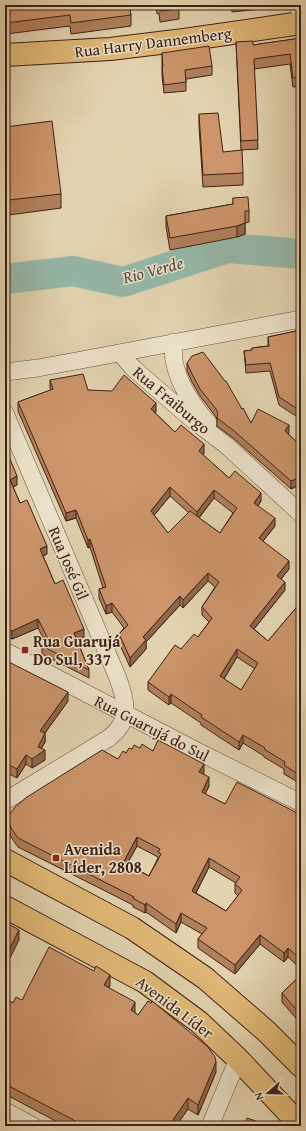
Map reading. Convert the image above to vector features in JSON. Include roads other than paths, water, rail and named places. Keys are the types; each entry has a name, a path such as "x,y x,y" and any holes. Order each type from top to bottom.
{"main road":[{"name":"Rua Harry Dannemberg","path":"5,55 110,49 301,23"},
{"path":"5,860 132,928 205,978 266,1031 301,1066"},
{"name":"Avenida Líder","path":"5,907 145,982 198,1022 238,1059 301,1126"}],"street":[{"path":"299,5 301,18"},
{"path":"5,372 38,368 301,319"},
{"name":"Rua Fraiburgo","path":"173,342 174,360 178,376 187,395 200,414 226,445"},
{"name":"Rua Fraiburgo","path":"120,353 132,368 193,420 226,445 301,514"},
{"name":"Rua José Gil","path":"5,413 117,676 123,693 125,714"},
{"name":"Rua Guarujá do Sul","path":"5,651 197,751 301,803"},
{"path":"5,801 109,738 120,728 125,714"},
{"path":"210,1126 238,1059"},
{"path":"5,1111 33,1126"}],"waterway":[{"name":"Rio Verde","path":"5,279 73,271 123,282 228,248 301,254"}],"place":[{"name":"Rua Guarujá Do Sul, 337","path":"25,650"},
{"name":"Avenida Líder, 2808","path":"56,858"}]}
